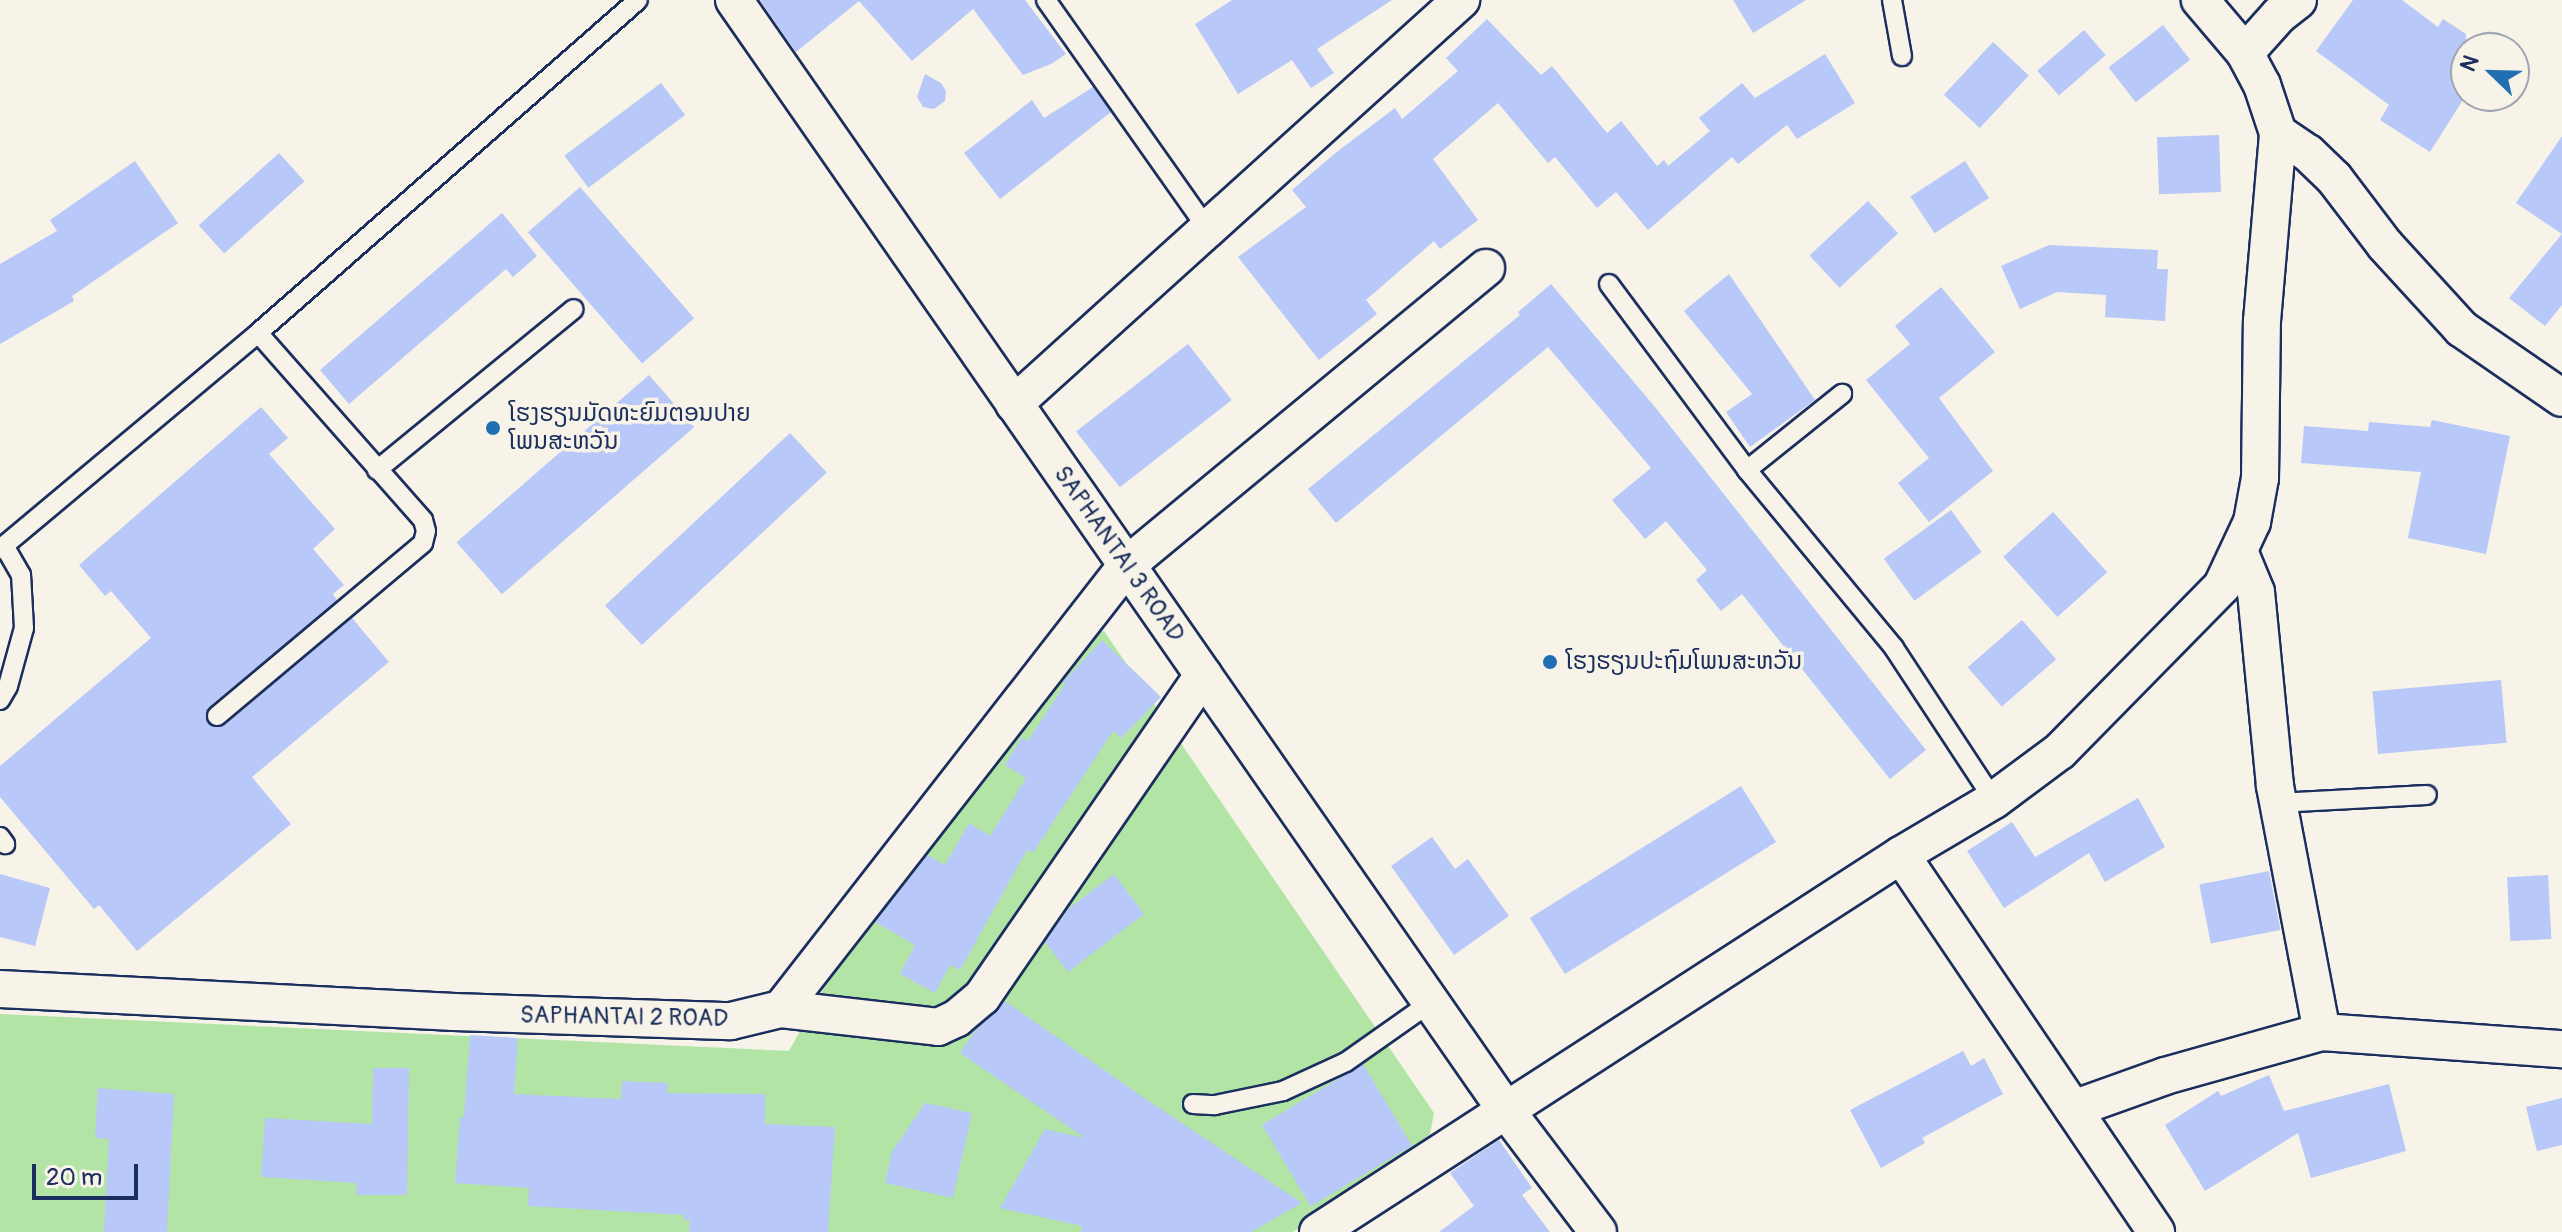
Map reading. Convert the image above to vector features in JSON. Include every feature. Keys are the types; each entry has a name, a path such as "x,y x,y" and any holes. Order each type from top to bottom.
{"street":[{"name":"SAPHANTAI 3 ROAD","path":"734,0 1505,1109 1598,1232"},
{"path":"1014,404 1461,0"},
{"path":"1318,1232 1901,855 1994,800 2060,751 2138,675 2222,586 2252,522 2260,478 2262,321 2278,133 2262,85 2239,45 2200,0"},
{"path":"2239,45 2298,0"},
{"path":"2278,133 2308,153 2334,178 2385,245 2462,329 2562,398"},
{"path":"781,1009 1127,565 1486,268"},
{"path":"2239,551 2256,592 2277,803 2322,1032"},
{"path":"781,1009 938,1027 957,1018 982,997 1203,675"},
{"path":"1901,855 2156,1232"},
{"name":"SAPHANTAI 2 ROAD","path":"0,989 454,1012 731,1021 781,1009"},
{"path":"2073,1109 2165,1076 2322,1032 2562,1049"}],"lane":[{"path":"0,700 8,686 24,628 21,575 2,548 258,333 638,0"},
{"path":"1046,0 1207,228"},
{"path":"1892,0 1902,56"},
{"path":"1609,284 1747,470 1894,648 1994,800"},
{"path":"377,470 574,309"},
{"path":"217,716 423,543 426,531 423,520 258,333"},
{"path":"1747,470 1842,394"},
{"path":"2277,803 2427,795"},
{"path":"1193,1104 1215,1105 1283,1091 1346,1062 1431,1002"}],"green space":[{"path":"1104,631 1434,1113 1430,1134 1356,1191 1293,1232 0,1232 0,1014 789,1051 829,979 919,850 1087,638"}],"building":[{"path":"760,0 1025,0 1066,54 1051,64 1023,75 973,9 912,61 859,1 796,52"},
{"path":"1232,0 1392,0 1317,49 1334,73 1311,88 1292,60 1238,94 1195,24"},
{"path":"1733,0 1806,0 1753,33"},
{"path":"2353,0 2402,0 2438,27 2443,19 2463,32 2450,32 2450,112 2455,112 2430,152 2380,120 2389,105 2316,51"},
{"path":"1487,19 1541,75 1552,66 1607,133 1621,121 1657,166 1664,160 1668,166 1710,131 1699,118 1742,83 1755,98 1825,54 1855,103 1797,139 1787,125 1738,164 1732,157 1648,230 1616,192 1597,208 1555,157 1548,163 1498,103 1433,159 1478,220 1440,249 1434,241 1366,300 1377,314 1319,360 1238,257 1306,207 1292,190 1338,151 1395,108 1402,119 1458,71 1446,58"},
{"path":"2163,25 2190,60 2136,102 2109,67"},
{"path":"2084,30 2106,55 2059,96 2037,71"},
{"path":"1993,42 2029,75 1980,128 1944,95"},
{"path":"925,74 941,83 946,91 945,101 934,109 923,107 917,97"},
{"path":"661,83 685,115 588,188 564,156"},
{"path":"1093,87 1111,112 1000,199 964,153 1032,100 1044,118"},
{"path":"2219,135 2221,192 2159,194 2157,137"},
{"path":"2562,136 2562,234 2516,203"},
{"path":"279,153 304,181 224,254 199,225"},
{"path":"135,161 178,223 72,296 74,301 0,344 0,264 57,231 50,220"},
{"path":"1965,161 1989,198 1934,233 1910,196"},
{"path":"580,187 694,318 642,364 528,232"},
{"path":"1868,201 1898,233 1839,288 1809,256"},
{"path":"502,213 537,256 513,277 506,269 349,404 320,370"},
{"path":"2562,234 2562,305 2545,326 2509,298"},
{"path":"2049,245 2158,250 2157,269 2168,269 2165,321 2105,317 2106,295 2057,292 2020,309 2001,266"},
{"path":"1729,274 1815,400 1750,447 1726,412 1752,394 1684,311"},
{"path":"1551,284 1655,407 1926,750 1890,779 1742,594 1721,611 1696,580 1707,570 1666,521 1645,539 1612,500 1651,468 1548,347 1336,523 1308,489 1520,315 1518,312"},
{"path":"1941,287 1995,352 1939,398 1993,471 1929,522 1898,483 1929,458 1866,380 1910,344 1895,326"},
{"path":"1188,344 1232,400 1120,487 1076,431"},
{"path":"649,375 694,427 502,594 457,542"},
{"path":"261,407 288,438 269,454 335,529 313,549 344,585 333,594 337,600 209,707 207,723 214,727 225,725 352,618 389,662 252,777 291,824 137,951 99,905 94,909 0,797 0,766 151,638 111,591 105,596 79,565"},
{"path":"2432,420 2510,436 2486,554 2408,538 2421,472 2301,463 2304,426 2368,431 2369,422 2430,427"},
{"path":"790,433 827,472 642,645 605,606"},
{"path":"1951,510 1982,552 1914,601 1884,559"},
{"path":"2053,512 2107,572 2057,617 2003,557"},
{"path":"2022,620 2056,659 2002,706 1968,667"},
{"path":"1102,640 1161,697 1121,738 1113,731 1033,853 1027,850 960,970 950,965 935,993 900,974 915,945 875,922 927,855 945,865 969,823 990,836 1026,778 1005,765 1022,737 1028,741 1065,684 1063,682"},
{"path":"2501,680 2506,743 2378,754 2372,691"},
{"path":"1741,786 1776,842 1565,974 1530,918"},
{"path":"2138,798 2165,847 2105,882 2089,853 2004,908 1967,851 2012,822 2035,857"},
{"path":"1432,837 1455,869 1468,859 1509,916 1454,955 1391,866"},
{"path":"2269,871 2280,930 2211,943 2199,885"},
{"path":"0,874 50,888 35,946 0,937"},
{"path":"1114,874 1144,914 1068,972 1045,942 1068,909"},
{"path":"2548,875 2551,939 2510,941 2507,877"},
{"path":"1005,1001 1302,1203 1251,1232 1081,1232 1082,1226 1000,1208 1045,1129 1085,1138 960,1053 975,1031"},
{"path":"470,1035 518,1038 514,1094 621,1099 622,1081 668,1083 667,1093 765,1094 765,1124 835,1127 828,1232 689,1232 690,1220 684,1220 684,1215 528,1206 529,1188 455,1183"},
{"path":"1963,1051 1971,1066 1984,1058 2003,1094 1922,1138 1925,1143 1881,1168 1850,1110"},
{"path":"1363,1064 1412,1145 1311,1206 1262,1125"},
{"path":"373,1068 409,1068 407,1195 356,1195 357,1183 261,1177 265,1118 372,1124"},
{"path":"2269,1075 2284,1111 2389,1084 2406,1151 2311,1178 2298,1133 2205,1191 2165,1125 2218,1091 2221,1096"},
{"path":"98,1088 174,1094 167,1232 104,1232 109,1139 95,1138"},
{"path":"2562,1098 2562,1145 2537,1151 2526,1107"},
{"path":"925,1103 972,1113 953,1198 885,1183 892,1152"},
{"path":"1499,1140 1532,1188 1522,1195 1550,1232 1439,1232 1474,1206 1450,1173"}],"place":[{"name":"ໂຮງຮຽນມັດທະຍົມຕອນປາຍ ໂພນສະຫວັນ","path":"493,428"},
{"name":"ໂຮງຮຽນປະຖົມໂພນສະຫວັນ","path":"1550,662"}]}
